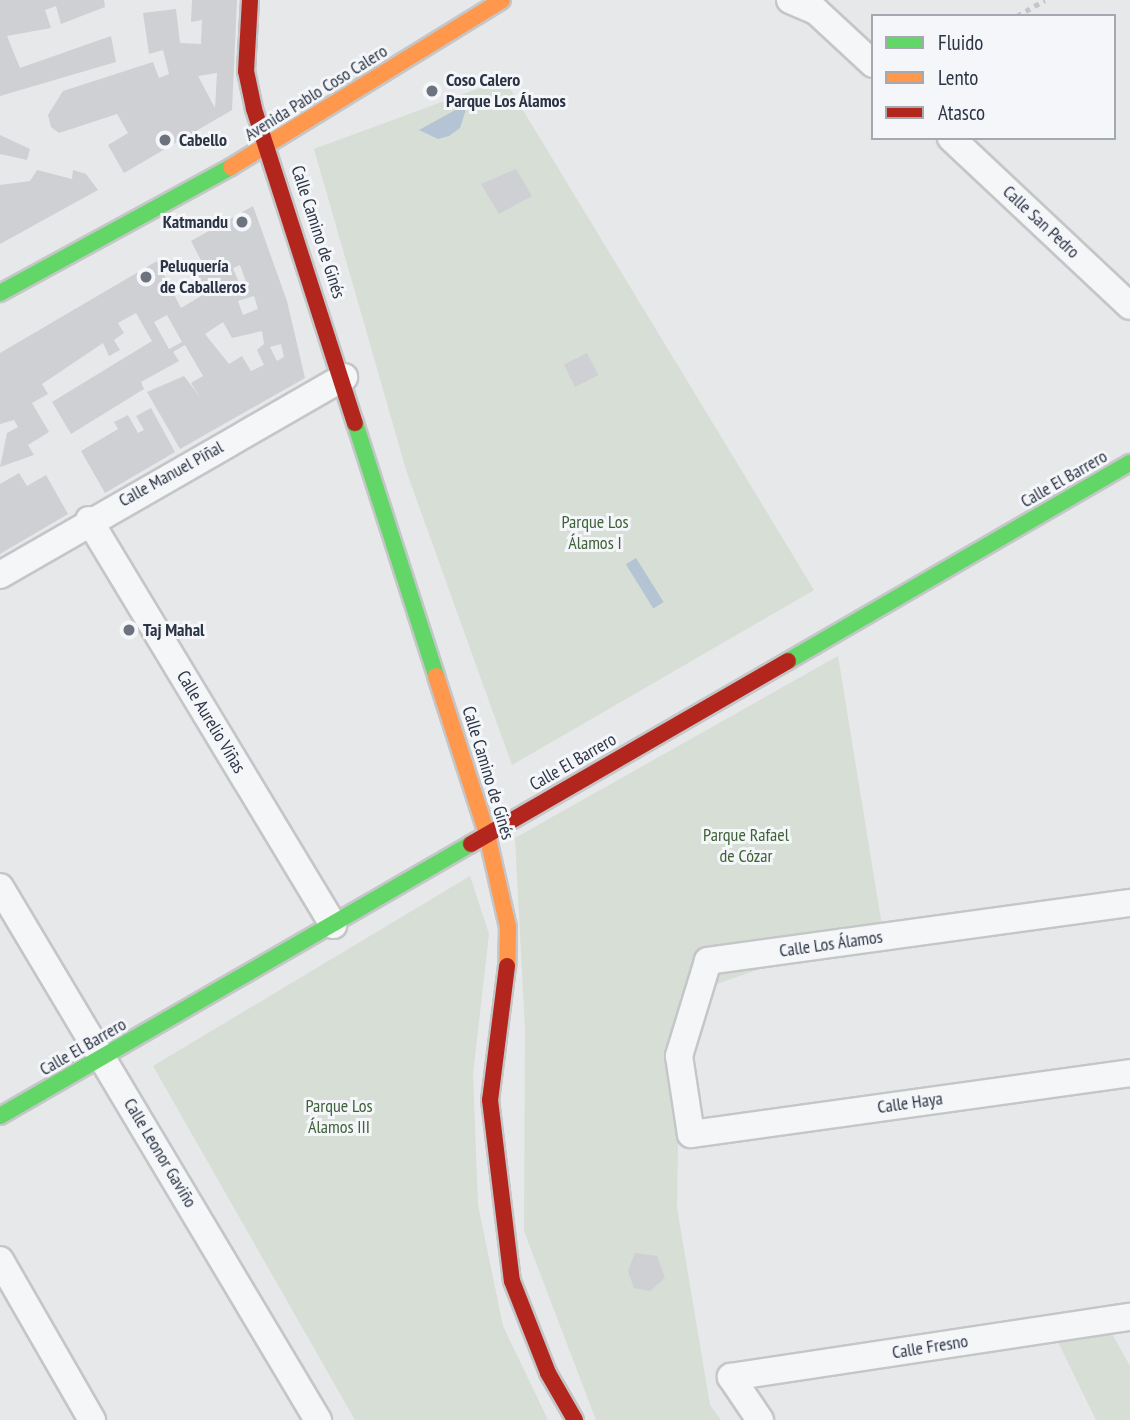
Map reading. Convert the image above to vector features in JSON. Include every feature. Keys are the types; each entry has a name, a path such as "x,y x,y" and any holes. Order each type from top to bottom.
{"street":[{"name":"Calle Camino de Ginés","path":"250,0 246,71 487,834 508,927 505,1012 490,1100 498,1187 513,1281 548,1373 575,1420"},
{"name":"Avenida Pablo Coso Calero","path":"0,293 271,146 502,0"},
{"path":"790,0 816,10 871,62"},
{"name":"Calle San Pedro","path":"953,140 1130,306"},
{"name":"Calle Manuel Piñal","path":"0,575 89,520 344,377"},
{"name":"Calle El Barrero","path":"0,1116 1130,463"},
{"name":"Calle Aurelio Viñas","path":"89,520 333,925"},
{"name":"Calle Leonor Gaviño","path":"0,887 318,1420"},
{"name":"Calle Los Álamos","path":"691,1134 679,1056 708,961 1130,903"},
{"name":"Calle Haya","path":"691,1134 1130,1073"},
{"path":"0,1260 92,1420"},
{"name":"Calle Fresno","path":"760,1420 731,1377 1130,1317"}],"path":[{"path":"1020,14 1045,0"}],"green space":[{"name":"Parque Los Álamos I","path":"504,79 814,590 512,765 407,473 314,149"},
{"name":"Parque Rafael de Cózar","path":"838,656 882,926 680,997 677,1208 710,1405 721,1420 596,1420 524,1231 525,1029 515,838"},
{"name":"Parque Los Álamos III","path":"470,876 489,934 473,1074 478,1205 503,1326 548,1420 355,1420 153,1066"},
{"path":"1112,1334 1130,1366 1130,1420 1096,1420 1056,1338"}],"water":[{"path":"468,103 460,128 449,136 438,139 419,130"},
{"path":"636,558 664,602 653,608 626,564"}],"building":[{"path":"0,0 104,0 105,7 61,24 56,6 45,10 51,28 7,36 20,68 111,36 116,62 0,96"},
{"path":"192,0 237,0 232,110 124,173 108,145 128,133 117,114 59,133 51,127 48,115 63,91 153,62 159,78 169,74 163,50 149,54 143,13 176,9 180,43 201,44 202,20 191,22","holes":["217,73 215,108 198,76"]},
{"path":"0,135 30,149 27,160 0,154"},
{"path":"516,169 532,196 499,214 481,184"},
{"path":"37,170 72,179 73,170 86,174 98,190 0,244 0,185 30,181"},
{"path":"253,206 287,301 305,378 180,449 147,392 184,376 200,397 191,383 203,376 185,345 173,352 179,361 141,382 144,389 71,434 52,402 152,341 136,313 118,323 124,333 114,340 120,350 109,356 103,343 42,384 48,394 32,403 49,432 28,445 34,455 0,467 7,433 18,427 14,420 0,424 0,353 157,261 181,308 206,293 197,276 206,270 191,241","holes":["240,265 247,285 241,287 233,268","254,296 258,309 243,315 238,301","167,315 182,342 169,349 154,322","223,322 232,338 262,331 264,344 257,350 264,365 251,371 242,356 229,364 205,334","281,344 284,357 277,361 270,347"]},
{"path":"587,353 598,375 575,387 564,365"},
{"path":"151,408 175,452 105,493 81,451 118,429 114,422 128,415 138,433 144,430 136,416"},
{"path":"19,473 27,486 46,475 68,514 0,554 0,484"},
{"path":"635,1253 657,1256 665,1278 650,1291 634,1288 628,1271"}],"traffic: fast":[{"path":"0,293 231,167"},
{"path":"355,423 436,676"},
{"path":"788,661 1130,463"},
{"path":"0,1116 471,844"}],"traffic: slow":[{"path":"231,167 502,0"},
{"path":"436,676 487,834 508,927 507,966"}],"traffic: jam":[{"path":"250,0 246,71 254,109 355,423"},
{"path":"471,844 788,661"},
{"path":"507,966 490,1100 512,1281 548,1373 575,1420"}],"place":[{"name":"Coso Calero Parque Los Álamos","path":"432,91"},
{"name":"Cabello","path":"165,140"},
{"name":"Katmandu","path":"242,222"},
{"name":"Peluquería de Caballeros","path":"146,277"},
{"name":"Taj Mahal","path":"129,630"}]}
